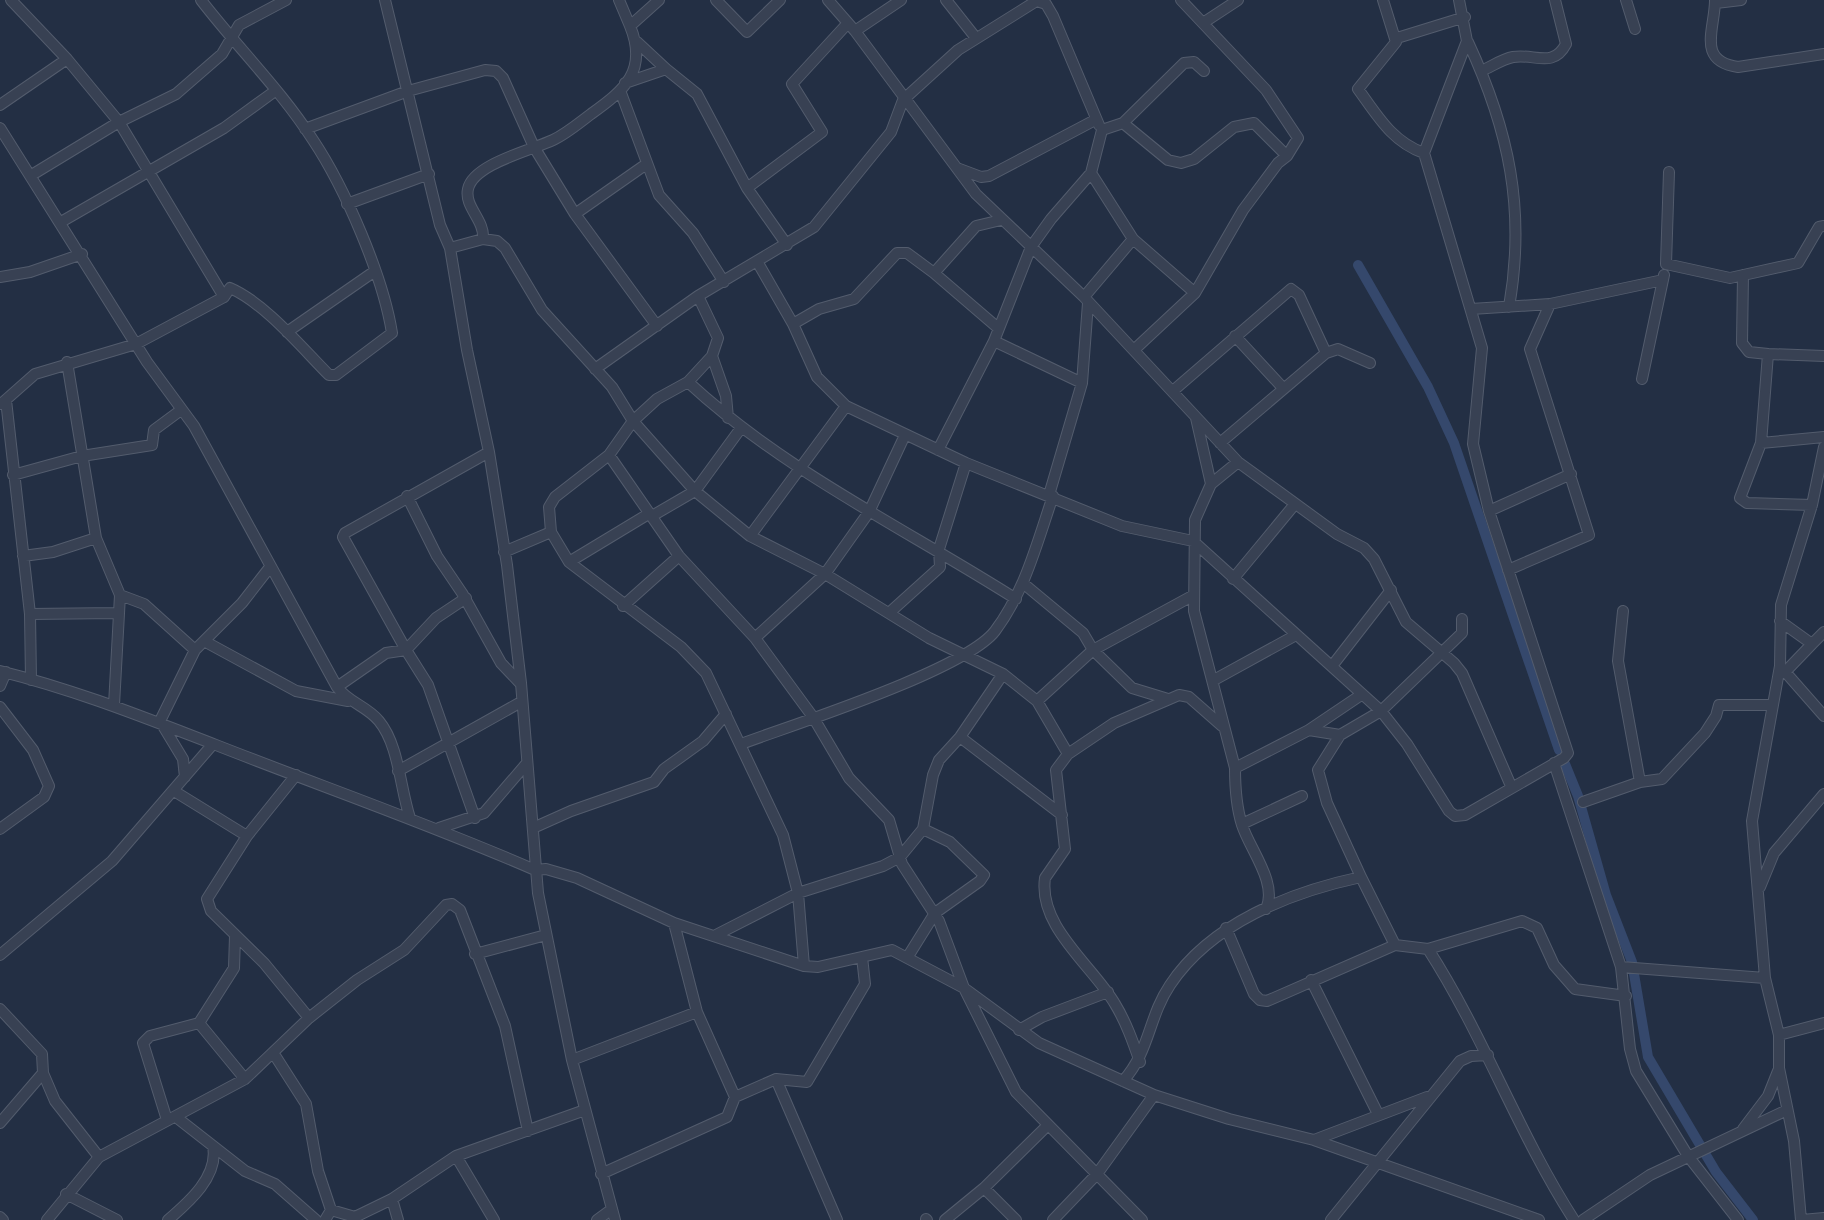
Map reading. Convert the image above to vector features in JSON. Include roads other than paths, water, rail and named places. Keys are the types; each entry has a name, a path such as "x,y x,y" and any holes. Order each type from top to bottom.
{"street":[{"path":"11,0 119,122 224,298"},
{"path":"31,680 30,614 3,402 35,374 136,344 224,298 230,288 287,332 329,374 336,375 392,333 374,271 347,204 306,130 201,0"},
{"path":"30,176 181,90 222,54 246,20 286,0"},
{"path":"384,0 440,225 450,248 489,452 521,684 538,894 572,1060 614,1215 597,1220"},
{"path":"619,0 636,42 634,72 623,88"},
{"path":"630,26 659,0"},
{"path":"716,0 747,32 780,0"},
{"path":"828,0 852,27 953,167 1001,220 1135,350 1238,462 1364,548 1406,622 1462,674 1511,786"},
{"path":"746,188 822,132 792,84 852,27 902,0"},
{"path":"946,0 976,38"},
{"path":"1135,350 1195,292 1243,210 1287,156 1298,136 1266,90 1181,0"},
{"path":"1203,24 1238,0"},
{"path":"1383,0 1397,38 1358,89 1387,129 1410,148 1424,153"},
{"path":"1459,0 1467,41 1501,124 1516,207 1517,257 1509,307"},
{"path":"1481,71 1514,56 1547,59 1560,54 1566,39 1555,0"},
{"path":"1626,0 1635,30"},
{"path":"1740,0 1715,2 1710,47 1726,65 1738,67 1824,54"},
{"path":"595,369 698,296 758,263 824,218 891,132 903,100 976,38 1036,1 1046,4 1053,16 1098,125 1091,172 1032,247 994,342 938,450"},
{"path":"1397,38 1465,17"},
{"path":"758,263 793,324 817,377 846,406 966,463 1131,529 1193,541 1381,711 1455,816 1465,815 1564,758 1567,750 1489,511 1473,444 1482,348 1424,153 1467,41"},
{"path":"636,42 697,94 746,188 787,245"},
{"path":"0,104 67,59"},
{"path":"953,167 989,176 1098,125 1123,123 1184,63 1194,62 1204,71"},
{"path":"306,130 408,91 485,70 496,71 503,78 534,147 575,214 657,326"},
{"path":"483,240 483,227 470,204 468,188 476,177 503,159 559,137 623,88 666,70"},
{"path":"623,88 645,164 659,195 693,233 724,282"},
{"path":"61,222 224,128 275,92"},
{"path":"891,132 917,120"},
{"path":"1123,123 1175,162 1188,162 1228,130 1254,123 1287,156"},
{"path":"0,128 136,344 194,426 348,701"},
{"path":"575,214 645,164"},
{"path":"1091,172 1133,239 1195,292"},
{"path":"1642,379 1666,264 1669,172"},
{"path":"347,204 428,174"},
{"path":"934,273 976,226 1001,220"},
{"path":"1666,264 1730,278 1798,263 1819,227 1824,226"},
{"path":"741,744 964,656 993,634 1024,584 1051,496 1082,383 1086,300 1133,239"},
{"path":"450,248 483,240 496,241 505,248 542,310 618,394 633,421 696,490 750,536 1003,674 1036,701 1068,754"},
{"path":"793,324 819,308 854,299 897,253 907,253 998,328"},
{"path":"0,277 82,254"},
{"path":"287,332 374,271"},
{"path":"1743,275 1742,343 1749,352 1824,356"},
{"path":"1471,309 1550,304 1663,280"},
{"path":"1174,390 1287,291 1295,290 1326,353"},
{"path":"698,296 718,338 712,356 688,382 657,399 633,421 609,455 556,497 549,507 551,532 569,562 656,627 706,673 777,820 798,893 804,966"},
{"path":"1508,570 1589,536 1530,349 1550,304"},
{"path":"1235,336 1283,388"},
{"path":"994,342 1082,383"},
{"path":"1220,443 1326,353 1338,349 1370,363"},
{"path":"1768,354 1762,443 1740,498 1747,503 1812,506"},
{"path":"712,356 726,396 728,419"},
{"path":"66,362 96,538 120,595 116,613 114,705"},
{"path":"688,382 741,428 869,512 1016,599"},
{"path":"750,536 846,406"},
{"path":"14,475 82,456 152,446 154,430 181,410"},
{"path":"1196,417 1211,484"},
{"path":"569,562 696,490 741,428"},
{"path":"755,638 825,574 869,512 905,435"},
{"path":"1762,443 1824,437"},
{"path":"1824,446 1812,506 1784,594 1780,621 1783,668 1774,692 1752,821 1766,978 1779,1035 1779,1068 1796,1152 1802,1220 1824,1218"},
{"path":"475,818 428,685 343,537 351,528 489,452"},
{"path":"609,455 679,556 755,638 813,717 849,778 889,820 900,857 935,914 964,988 1010,1082 1047,1126 1142,1220"},
{"path":"1238,462 1211,484 1195,520 1194,611 1236,768 1235,790 1242,824 1268,886 1270,900 1266,909"},
{"path":"889,614 940,567 938,550 966,463"},
{"path":"1489,511 1571,474"},
{"path":"407,496 437,556 466,598 501,663 521,684"},
{"path":"1233,580 1295,504"},
{"path":"504,552 551,532"},
{"path":"23,556 53,552 96,538"},
{"path":"623,606 679,556"},
{"path":"160,721 200,646 242,603 270,566"},
{"path":"1024,584 1083,633 1093,650 1136,690 1168,699"},
{"path":"1332,666 1391,590"},
{"path":"120,595 144,604 200,646 296,691 348,701 372,712 385,727 410,818"},
{"path":"1036,701 1093,650 1194,596"},
{"path":"337,687 386,652 406,650 436,618 466,598"},
{"path":"1623,611 1618,661 1640,782"},
{"path":"30,614 116,613"},
{"path":"1395,945 1327,803 1318,770 1340,735 1381,711 1463,631 1462,619"},
{"path":"1780,621 1812,644"},
{"path":"1783,668 1824,632"},
{"path":"1214,680 1296,635"},
{"path":"1783,668 1824,716"},
{"path":"0,686 3,671 160,721 538,870 577,878 674,923 804,966 892,950 964,988 1039,1043 1154,1094 1243,1123 1314,1140 1539,1220"},
{"path":"714,936 798,893 900,857 922,829 939,760 960,737 1003,674"},
{"path":"1774,692 1799,688"},
{"path":"1140,1062 1108,992 1059,929 1047,900 1045,878 1065,848 1056,770 1068,754 1114,724 1184,694 1223,727"},
{"path":"1236,768 1308,730 1361,695"},
{"path":"398,771 522,702"},
{"path":"1583,802 1662,778 1687,754 1716,716 1719,705 1772,705"},
{"path":"0,707 32,750 49,786 44,797 0,829"},
{"path":"533,828 654,782 664,769 703,741 726,714"},
{"path":"160,721 182,759 185,778"},
{"path":"1308,730 1340,735"},
{"path":"960,737 1063,816"},
{"path":"0,955 112,860 213,744"},
{"path":"438,828 475,818 492,807 527,763"},
{"path":"1554,763 1621,967 1636,1071 1688,1156 1738,1220"},
{"path":"296,774 247,836 207,899 211,911 310,1018"},
{"path":"174,791 247,836"},
{"path":"1758,891 1774,853 1824,794"},
{"path":"1242,824 1302,796"},
{"path":"907,958 935,914 984,875 950,842 922,829"},
{"path":"1123,1081 1140,1062 1149,1030 1170,984 1226,928 1266,909 1361,877"},
{"path":"46,1220 99,1157 245,1078 357,980 404,950 446,905 460,910 505,1026 528,1131"},
{"path":"1226,928 1260,1000 1268,1001 1395,945 1428,949 1528,922 1537,928 1554,964 1575,989 1626,996"},
{"path":"674,923 697,1012 735,1097"},
{"path":"235,935 234,968 199,1023 150,1036 143,1043 171,1118 245,1171 274,1184 316,1220"},
{"path":"475,954 546,935"},
{"path":"1428,949 1464,1005 1534,1156 1574,1220"},
{"path":"601,1174 727,1116 735,1097 776,1079 807,1082 865,984 862,957"},
{"path":"1621,967 1766,978"},
{"path":"1311,980 1378,1114"},
{"path":"1020,1030 1042,1017 1108,992"},
{"path":"0,1009 42,1054 43,1074 55,1100 99,1157"},
{"path":"572,1060 697,1012"},
{"path":"199,1023 245,1078"},
{"path":"1779,1035 1824,1023"},
{"path":"274,1054 306,1104 328,1215 355,1217 392,1200 456,1156 585,1110"},
{"path":"1331,1220 1460,1061 1488,1056"},
{"path":"1739,1133 1768,1096 1779,1068"},
{"path":"0,1123 43,1074"},
{"path":"776,1079 837,1220"},
{"path":"1054,1220 1096,1174 1154,1094"},
{"path":"1314,1140 1428,1097"},
{"path":"1583,1220 1650,1175 1787,1110"},
{"path":"945,1220 1047,1126"},
{"path":"168,1220 195,1197 215,1158 213,1146"},
{"path":"456,1156 494,1220"},
{"path":"984,1188 1016,1220"},
{"path":"66,1194 116,1220"},
{"path":"392,1200 398,1220"}],"waterway":[{"path":"1358,265 1428,387 1454,443 1559,750"},
{"path":"1565,764 1606,895 1632,962 1648,1057 1716,1172 1753,1220"}]}
